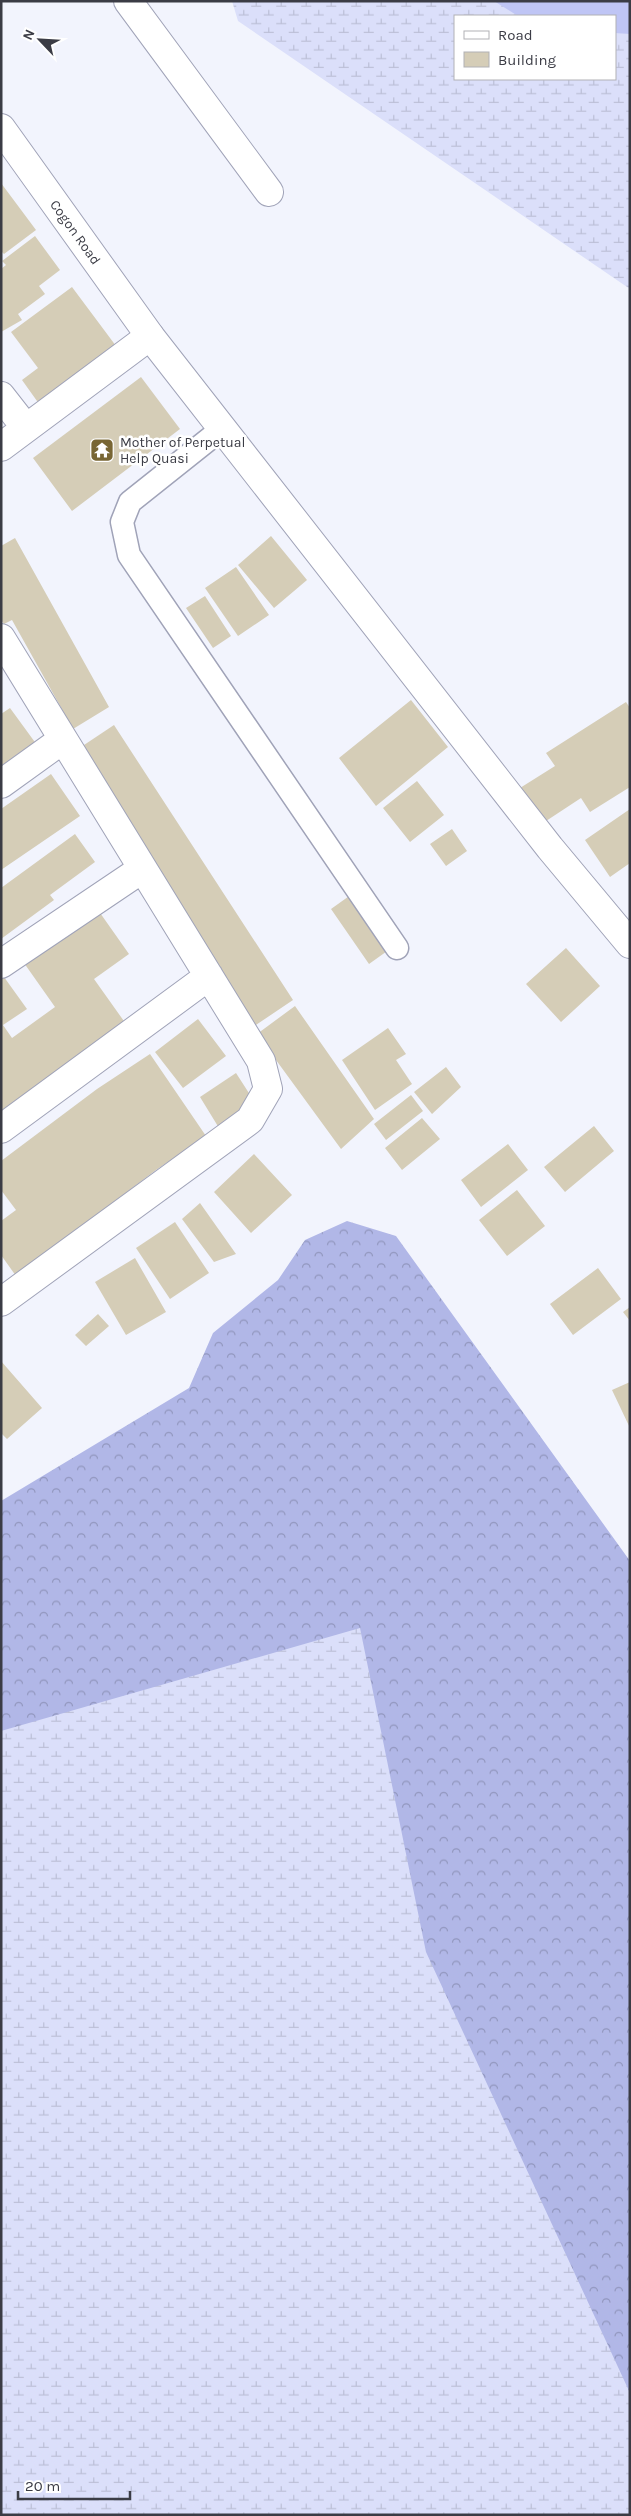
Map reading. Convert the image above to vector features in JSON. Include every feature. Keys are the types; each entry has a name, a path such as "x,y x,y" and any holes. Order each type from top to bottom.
{"street":[{"path":"128,1 269,192"},
{"name":"Cogon Road","path":"1,128 150,336 544,841 630,944"},
{"path":"1,447 150,336"},
{"path":"1,396 26,428"},
{"path":"1,638 261,1061 268,1089 250,1120 1,1302"},
{"path":"1,784 62,740"},
{"path":"1,964 142,868"},
{"path":"1,1129 209,976"}],"lane":[{"path":"223,428 130,502 122,522 129,555 397,948"}],"green space":[{"path":"232,1 630,1 630,289 238,21"},
{"path":"347,1221 396,1236 630,1561 630,2515 1,2515 1,1501 189,1388 213,1333 278,1280 305,1240"},
{"path":"360,1628 426,1952 630,2393 630,2515 1,2515 1,1731"}],"shaded area":[{"path":"494,1 630,1 630,34 616,33 616,15 516,15"}],"building":[{"path":"1,183 36,230 4,254 1,251"},
{"path":"35,236 60,270 39,286 45,294 18,314 22,320 1,332 1,269 6,265 2,261"},
{"path":"72,287 119,350 42,408 22,380 38,368 11,332"},
{"path":"141,377 180,429 72,511 33,458"},
{"path":"271,536 307,580 274,608 238,565"},
{"path":"15,538 109,707 73,729 12,620 4,624 1,620 1,546"},
{"path":"236,567 269,615 238,636 205,588"},
{"path":"205,596 231,636 213,648 186,608"},
{"path":"411,700 448,747 376,806 339,758"},
{"path":"626,702 630,708 630,787 590,812 581,798 543,823 520,788 555,766 546,753"},
{"path":"10,708 37,745 5,769 1,764 1,714"},
{"path":"114,725 293,1000 250,1029 78,749"},
{"path":"51,774 80,816 1,870 1,809"},
{"path":"417,781 444,815 410,842 383,808"},
{"path":"630,809 630,863 610,877 585,840"},
{"path":"452,829 467,851 446,866 430,844"},
{"path":"75,834 95,862 50,895 54,900 1,939 1,888"},
{"path":"352,894 390,949 369,964 331,909"},
{"path":"98,910 129,954 94,979 126,1024 1,1114 1,979 4,977 27,1009 3,1025 12,1038 55,1007 24,963"},
{"path":"566,948 600,986 561,1022 526,984"},
{"path":"295,1006 374,1119 341,1149 257,1034"},
{"path":"198,1019 226,1056 183,1088 155,1052"},
{"path":"388,1028 406,1054 396,1060 412,1084 375,1110 342,1060"},
{"path":"150,1054 206,1136 156,1170 16,1276 1,1255 1,1221 16,1210 1,1190 1,1161 97,1089"},
{"path":"446,1067 461,1087 432,1114 414,1092"},
{"path":"236,1073 256,1104 219,1128 200,1097"},
{"path":"411,1095 423,1111 386,1140 374,1124"},
{"path":"422,1118 440,1139 402,1170 385,1148"},
{"path":"594,1126 614,1151 565,1192 544,1167"},
{"path":"508,1144 528,1170 481,1207 461,1180"},
{"path":"254,1154 292,1195 251,1233 214,1192"},
{"path":"517,1190 545,1226 507,1256 479,1220"},
{"path":"200,1203 236,1254 214,1262 182,1219"},
{"path":"175,1222 209,1273 170,1299 136,1248"},
{"path":"135,1258 166,1312 126,1335 95,1282"},
{"path":"598,1268 621,1299 573,1335 550,1304"},
{"path":"630,1307 630,1321 623,1312"},
{"path":"98,1314 109,1326 86,1346 75,1335"},
{"path":"1,1361 42,1408 7,1439 1,1433"},
{"path":"630,1382 630,1428 612,1390"}],"place":[{"name":"Mother of Perpetual Help Quasi","path":"102,450"}]}
